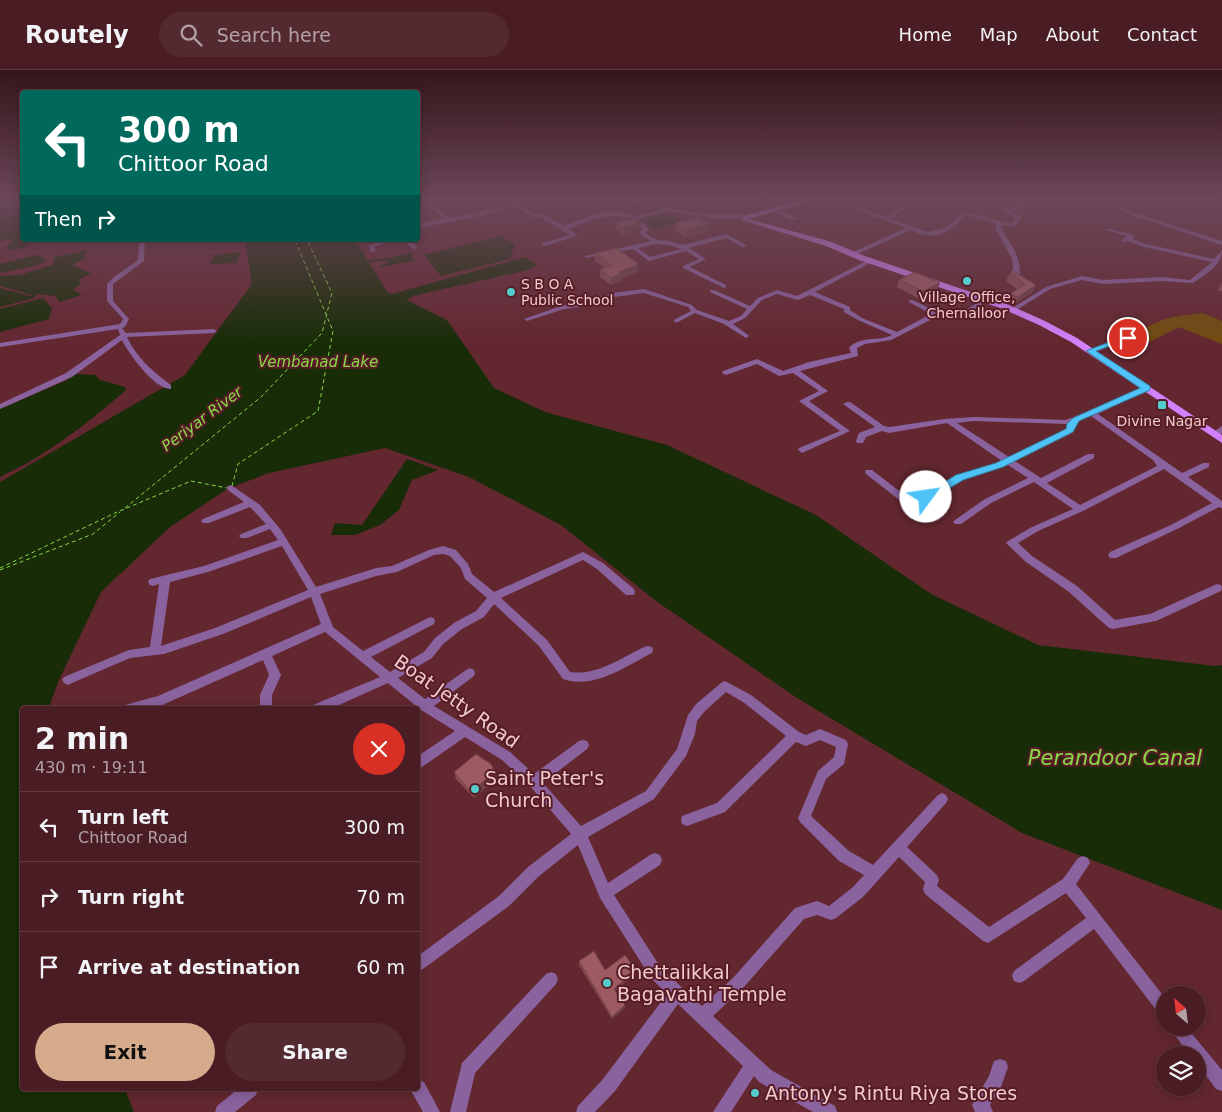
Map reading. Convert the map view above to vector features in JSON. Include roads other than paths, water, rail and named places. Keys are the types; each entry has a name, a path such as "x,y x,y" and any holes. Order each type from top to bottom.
{"main road":[{"path":"833,246 986,300 1042,323 1090,351 1220,435"}],"street":[{"path":"0,345 123,326 126,319 110,301 110,284 141,261 142,246"},
{"path":"371,246 373,251"},
{"path":"588,258 640,246"},
{"path":"680,246 703,260 685,266 724,286"},
{"path":"634,247 649,259 693,246"},
{"path":"853,254 872,246"},
{"path":"1007,246 1015,258 1017,280 1025,284"},
{"path":"1147,246 1215,262 1222,266"},
{"path":"1013,310 1039,292 1062,282 1082,278 1103,282 1162,279 1191,282 1215,262 1222,252"},
{"path":"727,323 740,318 752,309 760,299 777,292 798,298 838,279 870,260"},
{"path":"1033,288 1039,292"},
{"path":"527,319 563,307 613,295 644,291 684,304 695,311 727,323 746,336"},
{"path":"712,291 752,309"},
{"path":"809,292 848,308 846,311 860,319 896,334"},
{"path":"726,373 754,361 780,374 855,354 853,348 865,340 883,341 939,313 958,317 986,300"},
{"path":"911,301 936,314"},
{"path":"676,321 695,311"},
{"path":"120,327 123,336 132,350 155,378 168,387"},
{"path":"0,407 69,375 123,336 214,331"},
{"path":"1090,351 1128,338"},
{"path":"794,370 824,391 803,401 846,431"},
{"path":"847,404 881,428 890,430 974,419 1067,422 1076,420 1147,388"},
{"path":"1094,412 1094,415 1099,419 1220,504 1113,555"},
{"path":"869,472 910,504 960,478 1000,465 1070,430 1071,424 1076,420"},
{"path":"949,421 1080,509"},
{"path":"860,441 862,435 881,428"},
{"path":"802,450 846,431 868,432"},
{"path":"958,522 988,501 1091,456"},
{"path":"1161,464 1161,467 1080,509 1035,529 1011,543 1029,559 1073,589 1113,625 1152,618 1217,588"},
{"path":"1181,477 1206,466"},
{"name":"Boat Jetty Road","path":"231,488 251,503 272,525 284,542 314,592 329,630 426,706 506,756 534,782 580,835 605,893 656,973 765,1076 829,1112"},
{"path":"206,521 251,503"},
{"path":"244,536 272,525"},
{"path":"153,582 205,569 284,542"},
{"path":"68,680 129,654 164,650 219,631 314,592 376,572 394,569 432,552 443,550 453,553 465,567 468,576 528,628 559,662 567,676 577,679 604,672 648,650"},
{"path":"324,706 388,678 428,655 439,641 458,626 480,614 493,597 583,556 600,566 630,592"},
{"path":"155,651 166,579"},
{"path":"362,657 430,621"},
{"path":"141,706 160,701 327,626"},
{"path":"266,653 275,675 266,695 266,706"},
{"path":"426,706 470,673"},
{"path":"420,963 504,901 533,872 580,835 623,808 650,795 682,752 692,719 700,708 725,686 741,693 794,736 806,741 820,734 842,744 840,760 822,775 804,818 844,856 874,873"},
{"path":"420,762 464,731"},
{"path":"687,820 721,808 794,736"},
{"path":"534,782 583,745"},
{"path":"702,1016 738,983 800,913 817,908 831,913 858,892 942,799"},
{"path":"898,846 932,880 930,889 988,936 1068,884 1083,863"},
{"path":"605,893 655,860"},
{"path":"1068,884 1156,998"},
{"path":"1018,976 1096,919"},
{"path":"458,1112 468,1069 551,979"},
{"path":"584,1112 609,1085 677,993"},
{"path":"1184,1036 1222,1083"},
{"path":"721,1112 753,1064"},
{"path":"985,1112 980,1106 995,1081 1000,1067"},
{"path":"223,1112 248,1091"},
{"path":"420,1091 432,1112"}],"water":[{"path":"8,246 26,246 13,250 5,249"},
{"path":"246,246 359,246 368,260 390,258 412,252 412,257 415,260 378,268 391,260 369,262 387,292 392,294 525,257 538,265 528,270 413,296 407,300 447,320 494,388 545,412 667,445 816,515 931,594 1038,645 1215,666 1222,665 1222,910 1022,833 797,698 656,601 561,525 469,477 385,448 269,473 229,488 170,527 101,592 59,680 49,706 20,706 20,1091 126,1091 134,1112 0,1112 0,482 185,375 252,284"},
{"path":"461,246 514,246 510,259 441,276 424,255"},
{"path":"83,250 87,251 83,252 87,253 83,255 86,258 72,265 92,274 79,280 81,283 73,290 82,295 59,302 56,296 37,294 34,298 0,307 0,288 32,295 0,286 0,276 20,275 54,264 53,258 75,252 77,254"},
{"path":"241,252 237,263 210,264 214,257 209,256"},
{"path":"36,255 48,260 38,265 0,273 0,264"},
{"path":"43,298 52,308 49,319 0,332 0,309"},
{"path":"75,374 95,375 100,380 125,387 126,390 66,438 34,459 0,477 0,409 65,381"},
{"path":"407,459 438,470 412,480 399,510 380,525 355,535 331,535 335,523 362,525"}],"place":[{"name":"Village Office, Chernalloor","path":"967,281"},
{"name":"S B O A Public School","path":"511,292"},
{"name":"Divine Nagar","path":"1162,405"},
{"name":"Saint Peter's Church","path":"475,789"},
{"name":"Chettalikkal Bagavathi Temple","path":"607,983"},
{"name":"Antony's Rintu Riya Stores","path":"755,1093"}],"water label":[{"name":"Vembanad Lake","path":"318,362"},
{"name":"Periyar River","path":"202,419"},
{"name":"Perandoor Canal","path":"1115,758"}]}
